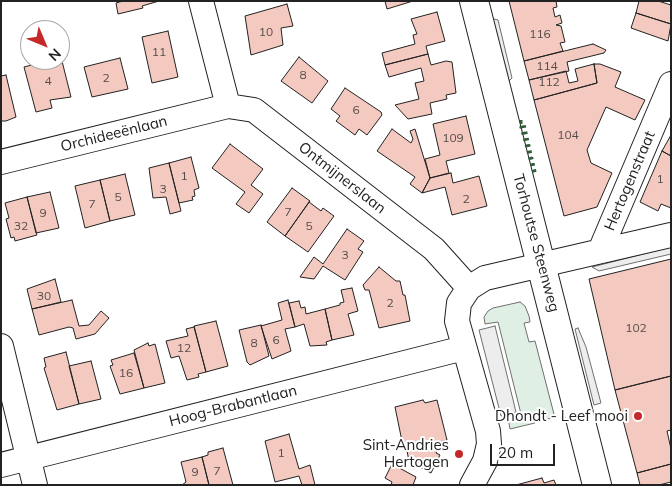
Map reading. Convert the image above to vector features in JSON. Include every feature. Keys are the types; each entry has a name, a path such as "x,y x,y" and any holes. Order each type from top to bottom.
{"main road":[{"name":"Torhoutse Steenweg","path":"474,1 598,485"}],"street":[{"path":"201,1 228,106"},
{"name":"Hertogenstraat","path":"600,251 671,84"},
{"name":"Orchideeënlaan","path":"1,162 228,106"},
{"name":"Ontmijnerslaan","path":"228,106 254,110 434,249 469,288"},
{"path":"472,485 485,461 489,444 488,431 457,321 459,303 469,288 485,278 671,235"},
{"path":"1,346 35,485"},
{"name":"Hoog-Brabantlaan","path":"1,465 464,348"}],"green space":[{"path":"520,302 525,306 529,316 530,322 524,323 529,342 535,341 555,418 546,419 545,417 534,420 535,423 510,429 508,418 521,414 498,322 485,324 484,317 493,308"}],"shaded area":[{"path":"490,18 498,20 512,78 507,83"},
{"path":"671,247 671,254 599,271 592,267"},
{"path":"495,326 516,412 501,416 479,330"},
{"path":"578,328 586,347 601,403 594,405 575,329"}],"building":[{"path":"123,1 159,1 142,6 143,8 118,14 116,3"},
{"path":"385,1 413,1 387,9"},
{"path":"509,1 556,1 557,7 553,8 555,17 560,15 562,23 556,25 561,26 565,42 560,43 563,51 524,61"},
{"path":"639,1 658,1 671,5 671,24 636,13"},
{"path":"287,4 293,26 281,28 283,45 251,55 245,16"},
{"path":"437,12 445,41 426,46 428,54 385,65 382,53 415,44 413,35 417,34 411,19"},
{"path":"636,13 671,24 668,41 631,28"},
{"path":"168,31 178,77 152,83 142,37"},
{"path":"593,44 606,50 604,53 567,62 569,71 529,80 524,61"},
{"path":"428,54 431,65 446,61 452,62 456,93 446,95 447,99 430,103 432,114 408,119 395,105 419,99 415,83 424,81 421,68 389,77 385,65"},
{"path":"299,57 328,81 312,103 281,81"},
{"path":"120,58 128,89 92,97 84,67"},
{"path":"594,64 600,64 621,72 615,87 645,100 635,120 606,107 587,150 591,163 612,173 597,207 564,216 534,100 597,83"},
{"path":"594,64 597,83 534,100 529,80 566,71 569,83 578,81 575,69"},
{"path":"25,70 64,70 71,97 50,100 52,108 36,112"},
{"path":"6,75 16,117 1,121 1,76"},
{"path":"345,88 381,112 382,115 367,135 359,129 355,135 336,121 340,116 331,109"},
{"path":"466,116 475,154 446,161 449,173 430,178 425,159 440,155 433,124"},
{"path":"392,129 411,143 413,139 410,131 415,129 430,178 422,193 410,184 415,177 377,151"},
{"path":"671,135 671,156 662,151"},
{"path":"230,144 263,169 251,185 263,194 249,213 236,204 245,192 212,168"},
{"path":"662,151 671,156 671,208 661,204 658,211 640,202"},
{"path":"191,157 199,188 194,190 195,196 192,197 193,200 179,203 169,163"},
{"path":"169,163 181,211 170,214 166,197 153,198 149,168"},
{"path":"451,173 453,183 479,176 487,206 452,215 445,187 422,193 430,178"},
{"path":"125,174 135,215 110,221 100,180"},
{"path":"100,180 110,221 85,228 75,186"},
{"path":"292,188 310,201 285,236 267,222"},
{"path":"50,192 59,228 36,233 27,197"},
{"path":"27,197 37,235 15,241 14,237 11,238 6,219 9,218 5,203"},
{"path":"309,202 321,211 323,208 334,216 308,252 285,236"},
{"path":"347,229 364,241 358,249 363,252 345,280 323,266 314,279 300,277 314,257 323,264"},
{"path":"671,259 671,376 615,390 589,279"},
{"path":"379,267 396,281 400,281 410,321 379,328 369,290 365,290 363,285"},
{"path":"55,279 61,302 32,309 27,289"},
{"path":"352,288 358,311 348,314 354,335 332,340 325,309 344,302 341,290"},
{"path":"72,300 79,326 89,325 101,311 109,318 95,334 76,339 73,328 69,327 39,335 32,309"},
{"path":"288,300 295,327 285,329 291,351 272,359 261,326 282,320 278,303"},
{"path":"299,301 301,308 305,307 306,314 325,309 332,340 326,342 327,345 310,346 304,324 295,327 289,303"},
{"path":"216,321 228,366 206,372 194,326"},
{"path":"261,325 269,356 250,365 247,362 239,330"},
{"path":"194,327 206,372 198,374 199,377 187,380 179,356 171,358 166,341 188,336 186,329"},
{"path":"148,343 149,346 155,344 165,383 144,388 134,350"},
{"path":"66,352 79,404 57,410 44,368 46,367 44,358"},
{"path":"134,353 144,388 120,394 110,366 113,365 111,360"},
{"path":"91,361 101,399 79,404 69,366"},
{"path":"671,376 671,430 667,431 671,449 671,464 637,473 615,390"},
{"path":"423,400 425,403 437,400 447,440 440,442 436,453 440,455 431,473 409,461 407,451 404,451 395,407"},
{"path":"289,434 299,469 310,465 315,485 302,485 299,476 275,482 265,441"},
{"path":"223,448 233,485 209,485 202,457 208,455 208,452"},
{"path":"202,457 209,485 182,485 186,482 181,462"},
{"path":"392,464 416,477 413,485 391,485 392,482 385,478"},
{"path":"671,464 671,482 659,485 640,485 637,473"},
{"path":"542,478 544,483 554,480 556,485 516,485"}],"hedge":[{"path":"520,122 523,122 535,174 520,122"}],"place":[{"name":"Dhondt - Leef mooi","path":"638,416"},
{"name":"Sint-Andries Hertogen","path":"459,454"}]}
